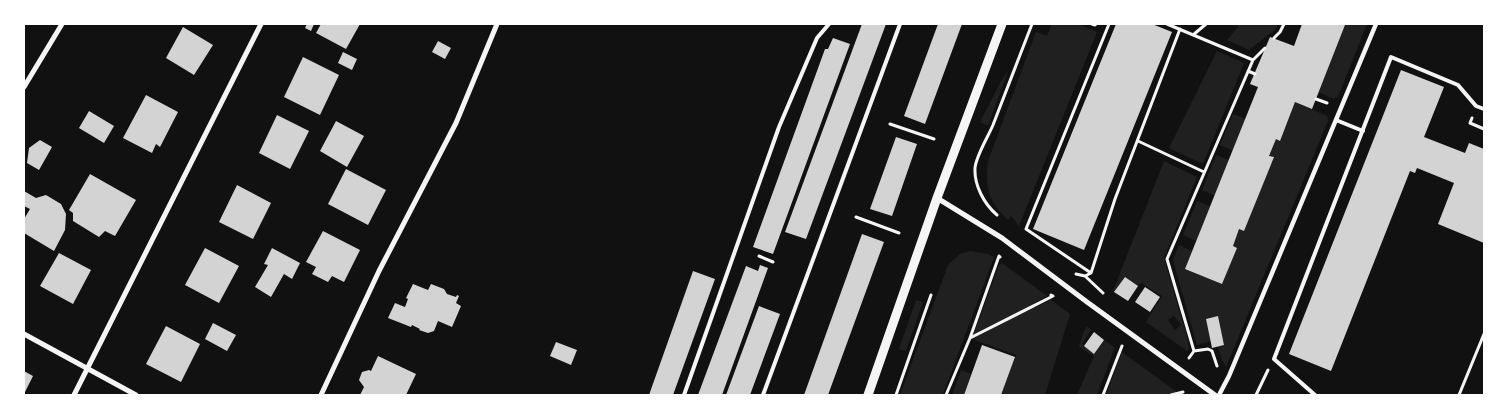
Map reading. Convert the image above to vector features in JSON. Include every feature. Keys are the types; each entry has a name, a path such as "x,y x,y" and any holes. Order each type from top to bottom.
{"street":[{"path":"24,87 62,24"},
{"path":"74,395 261,24"},
{"path":"321,395 379,271 456,123 497,24"},
{"path":"868,395 937,198 1002,24"},
{"path":"1219,395 1229,376 1376,24"},
{"path":"937,198 1002,238 1215,395"},
{"path":"24,334 136,395"}],"lane":[{"path":"684,395 779,127 817,38 829,24"},
{"path":"763,395 900,24"},
{"path":"1315,395 1274,359 1391,57 1458,84 1476,106 1484,109"},
{"path":"1336,120 1363,131"}],"path":[{"path":"999,217 985,202 980,193 975,169 977,158 992,126 1032,24"},
{"path":"1090,273 1026,229 1109,24"},
{"path":"1167,24 1253,60"},
{"path":"1193,34 1206,24"},
{"path":"1274,38 1284,24"},
{"path":"1071,270 1078,276 1085,276 1090,273 1115,199 1180,29"},
{"path":"1194,351 1167,259 1253,60 1266,48"},
{"path":"1248,71 1255,74"},
{"path":"890,124 934,140"},
{"path":"1138,141 1204,172"},
{"path":"856,217 899,234"},
{"path":"759,256 773,262"},
{"path":"946,395 970,338 999,256 1006,262"},
{"path":"970,338 1053,296 1045,290"},
{"path":"896,395 931,295"},
{"path":"1459,395 1484,334"},
{"path":"1103,395 1122,346"},
{"path":"1196,364 1188,358 1194,351 1208,348"},
{"path":"1256,395 1274,359"},
{"path":"1171,395 1183,392"}],"shaded area":[{"path":"1052,24 1079,24 1097,32 1019,226 1011,216 1008,220 1001,213 989,194 987,179 988,161 1036,32 1047,36"},
{"path":"1239,24 1278,24 1276,29 1249,50 1227,40"},
{"path":"1342,24 1367,24 1338,97 1333,99 1319,92 1345,26"},
{"path":"1217,51 1244,63 1203,164 1169,148"},
{"path":"1009,69 988,126 980,122"},
{"path":"1295,102 1327,116 1328,121 1226,367 1218,347 1224,345 1218,316 1206,319 1211,341 1197,345 1173,260 1179,245 1192,251 1185,269 1222,284 1237,248 1233,246 1239,229 1244,231 1273,157 1269,156 1276,139 1280,140"},
{"path":"1233,114 1246,119 1233,151 1220,145"},
{"path":"1216,155 1229,160 1215,196 1202,190"},
{"path":"1164,161 1197,177 1164,258 1189,349 1187,351 1146,322 1162,296 1141,283 1138,286 1125,277 1113,291","holes":["1174,316 1181,325 1175,330 1168,320"]},
{"path":"1197,201 1210,206 1196,241 1183,235"},
{"path":"970,251 994,257 944,392 941,395 900,395 948,265 960,254"},
{"path":"1002,263 1047,296 1033,304 1035,305 1034,308 1051,300 1070,314 1045,395 1001,395 1016,355 972,339 999,265"},
{"path":"916,300 923,302 906,351 899,349"},
{"path":"1087,326 1091,330 1082,344 1094,354 1104,340 1114,347 1114,350 1097,395 1077,395 1094,356 1079,347"},
{"path":"1122,352 1181,395 1106,395"},
{"path":"961,370 971,374 964,395 952,395"}],"building":[{"path":"307,24 314,24 311,31 305,28"},
{"path":"321,24 360,24 346,49 316,33"},
{"path":"862,24 886,24 806,239 785,232"},
{"path":"938,24 962,24 925,124 904,116"},
{"path":"1116,24 1152,24 1172,32 1084,250 1033,229"},
{"path":"1302,24 1345,25 1312,109 1295,102 1280,141 1276,139 1269,156 1274,157 1244,231 1239,229 1233,246 1237,248 1222,284 1185,269 1258,87 1250,84 1270,37 1294,46"},
{"path":"183,27 213,45 194,75 166,58"},
{"path":"833,38 850,44 773,254 753,247 825,49 828,49"},
{"path":"438,41 451,48 445,59 432,52"},
{"path":"343,52 357,59 352,70 338,63"},
{"path":"303,57 339,75 320,115 284,97"},
{"path":"1401,70 1444,87 1424,137 1465,153 1469,143 1484,149 1484,243 1438,224 1454,183 1417,168 1415,173 1410,171 1331,371 1289,354"},
{"path":"146,95 178,112 160,147 156,144 152,153 123,138"},
{"path":"89,111 114,126 104,143 79,128"},
{"path":"277,115 309,131 290,169 259,153"},
{"path":"336,121 364,136 347,167 320,151"},
{"path":"896,137 917,144 892,216 870,209"},
{"path":"40,140 52,147 39,170 27,163 29,148"},
{"path":"346,169 386,190 368,225 328,204"},
{"path":"90,174 136,200 115,236 105,231 99,237 73,221 73,213 69,210"},
{"path":"237,185 271,203 253,239 219,222"},
{"path":"24,191 36,198 46,195 61,204 66,214 65,230 54,251 24,233 24,219 30,209 24,206"},
{"path":"323,231 360,250 344,282 332,276 328,282 312,274 316,267 306,262"},
{"path":"862,234 884,242 828,395 804,395"},
{"path":"205,248 239,266 219,303 185,285"},
{"path":"272,248 300,263 292,279 284,274 271,297 255,287 268,265 264,264"},
{"path":"59,253 91,270 73,304 40,286"},
{"path":"760,265 768,268 722,395 698,395 746,266 758,271"},
{"path":"693,271 715,279 673,395 649,395"},
{"path":"1125,277 1138,286 1128,301 1114,292"},
{"path":"413,284 428,290 431,284 444,289 447,294 459,296 456,303 461,306 452,327 438,321 434,331 428,333 412,325 411,327 388,318 395,303 405,307 408,299 406,298"},
{"path":"1145,287 1160,297 1150,312 1135,302"},
{"path":"759,306 780,314 750,395 726,395"},
{"path":"1218,316 1224,345 1212,348 1206,319"},
{"path":"213,323 236,335 227,351 205,339"},
{"path":"166,326 200,344 181,382 146,364"},
{"path":"1094,332 1104,340 1094,354 1084,346"},
{"path":"556,342 577,350 571,365 550,356"},
{"path":"982,345 1015,357 1001,395 964,395"},
{"path":"378,356 416,374 406,395 360,395 364,387 359,380 362,372 371,371"},
{"path":"24,371 33,376 24,394"}]}
